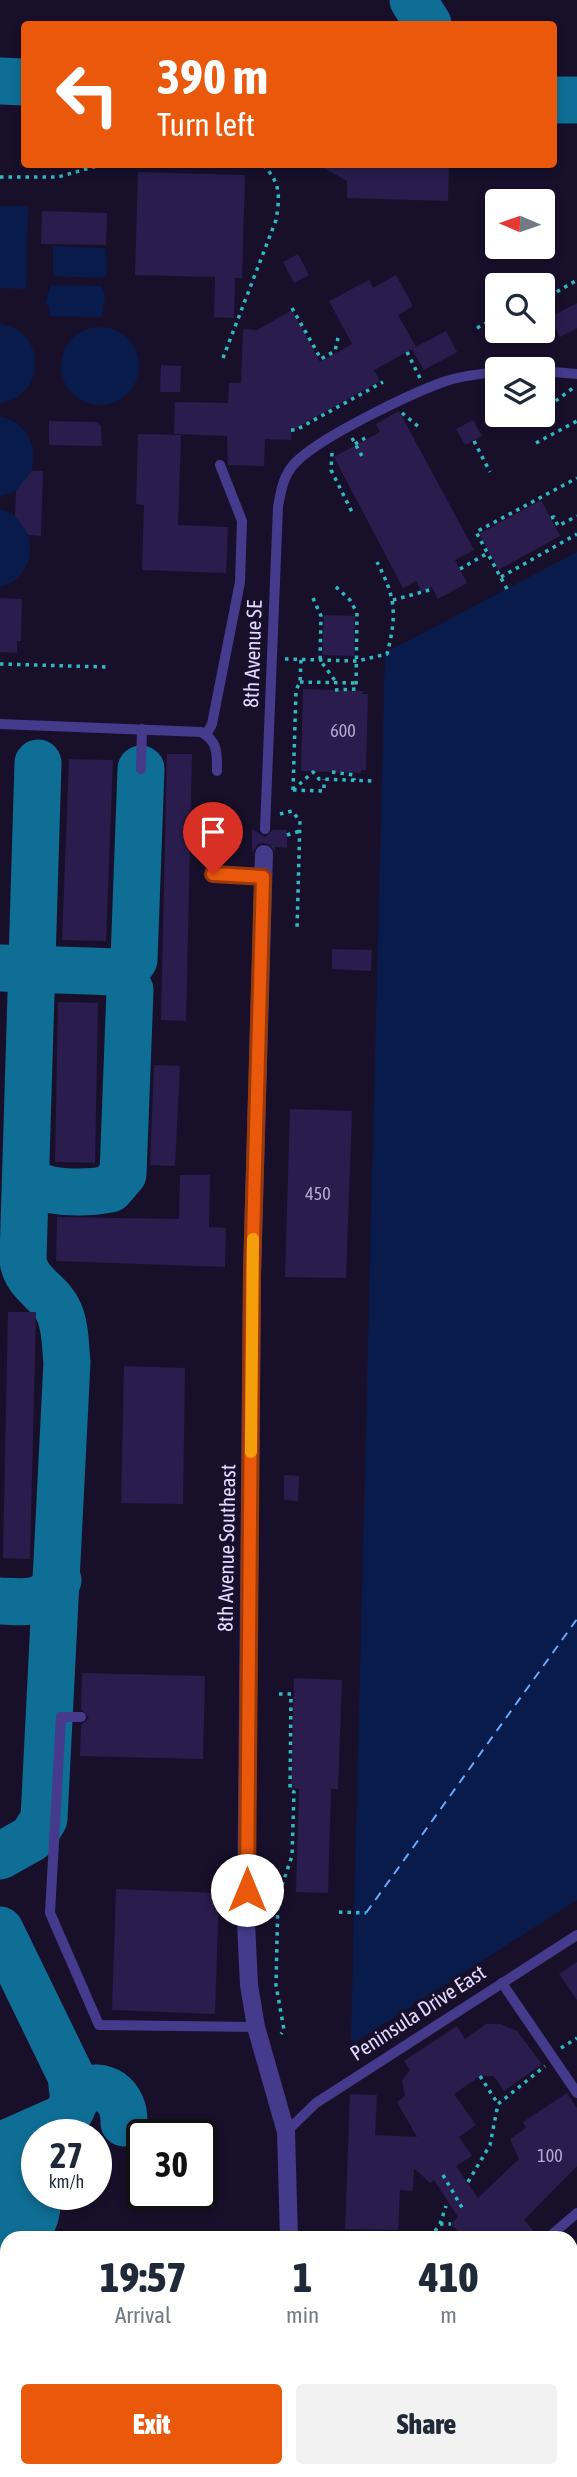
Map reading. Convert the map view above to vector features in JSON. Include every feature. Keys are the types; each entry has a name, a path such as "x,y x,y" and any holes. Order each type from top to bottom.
{"street":[{"name":"8th Avenue Southeast","path":"264,854 252,1274 246,1923 249,1985 256,2027 286,2132 289,2231"}],"lane":[{"path":"555,372 577,374"},
{"path":"335,435 445,381 485,374"},
{"name":"8th Avenue SE","path":"265,829 278,507 283,480 295,463 317,445 335,435"},
{"path":"206,735 212,724 240,582 242,521 220,465"},
{"path":"0,724 186,730 212,738 217,748 217,771"},
{"path":"141,769 142,729"},
{"path":"213,874 263,877"},
{"path":"81,1717 61,1717 50,1913 99,2025 256,2027"},
{"name":"Peninsula Drive East","path":"286,2132 316,2103 577,1935"},
{"path":"502,1983 577,2093"},
{"path":"556,2231 577,2213"}],"path":[{"path":"0,177 58,177 90,168"},
{"path":"223,358 276,220 280,196 276,179 266,168"},
{"path":"555,293 577,280"},
{"path":"292,308 321,359 335,351 338,338"},
{"path":"477,328 485,324"},
{"path":"407,352 427,390"},
{"path":"291,430 296,430 383,382"},
{"path":"555,404 577,384"},
{"path":"397,409 419,427"},
{"path":"536,443 577,421"},
{"path":"347,429 363,458"},
{"path":"335,435 331,470 352,512"},
{"path":"355,444 365,438"},
{"path":"474,441 490,472"},
{"path":"507,589 476,532 577,478"},
{"path":"551,518 554,517 558,526 577,516"},
{"path":"501,577 530,562 528,557 577,534"},
{"path":"460,569 488,553"},
{"path":"272,659 357,661 387,654 394,630 393,600 392,591 377,562"},
{"path":"335,586 351,600 358,613 356,690 335,690"},
{"path":"393,600 433,589"},
{"path":"313,598 321,616 320,660 336,682"},
{"path":"293,790 296,690 300,682 301,660"},
{"path":"0,664 107,667"},
{"path":"300,682 356,683"},
{"path":"316,683 316,690"},
{"path":"295,716 302,716"},
{"path":"295,744 302,744"},
{"path":"293,790 313,772 315,778 373,781"},
{"path":"332,772 354,775 354,780"},
{"path":"293,790 324,791 324,779"},
{"path":"278,818 286,811 295,813 300,821 297,929"},
{"path":"287,835 300,831"},
{"path":"279,1694 291,1694 290,1790 294,1792 292,1856 278,1896 276,1984 284,2030 281,2034"},
{"path":"339,1913 366,1913"},
{"path":"468,2182 490,2145 498,2104 542,2071 551,2054 577,2038"},
{"path":"480,2076 498,2104"},
{"path":"443,2175 464,2211"},
{"path":"435,2231 446,2206"},
{"path":"440,2224 451,2224"}],"water":[{"path":"0,206 28,206 26,289 0,288"},
{"path":"53,246 105,248 107,267 104,278 53,276"},
{"path":"51,285 102,286 105,298 102,317 50,316 48,304 45,304"},
{"path":"0,324 15,329 26,338 33,350 35,364 33,377 26,389 15,398 0,403"},
{"path":"100,327 115,330 128,338 136,351 139,366 136,381 128,394 115,402 100,405 85,402 72,394 64,381 61,366 64,351 72,338 85,330"},
{"path":"0,417 14,422 25,431 31,443 33,457 25,482 15,491 0,496"},
{"path":"0,509 13,515 22,524 30,548 28,561 22,572 13,581 0,587"},
{"path":"577,552 577,1900 356,2042 351,2039 385,653"}],"building":[{"path":"324,168 449,168 448,201 347,198 347,181"},
{"path":"138,172 245,175 242,278 235,278 234,318 214,317 215,277 135,275"},
{"path":"42,211 107,213 106,245 41,244"},
{"path":"298,254 309,275 294,283 283,262"},
{"path":"396,275 413,306 398,315 416,347 374,370 380,381 291,431 291,440 265,439 264,466 228,465 227,436 174,434 175,402 228,403 229,383 241,383 243,329 257,330 292,310 320,362 352,344 329,301 369,280 373,288"},
{"path":"577,303 577,328 560,337 555,327 555,314"},
{"path":"446,331 457,352 424,370 412,349"},
{"path":"161,365 181,366 180,392 160,392"},
{"path":"399,411 474,550 455,560 467,583 438,599 432,587 422,592 416,581 403,588 334,457 380,432 376,424"},
{"path":"473,420 482,436 465,445 456,429"},
{"path":"49,421 97,422 101,426 102,446 49,445"},
{"path":"138,434 181,435 178,525 228,527 226,573 142,570 144,505 136,504"},
{"path":"32,471 43,471 41,536 29,535 15,516 16,491"},
{"path":"541,500 560,536 498,570 479,534"},
{"path":"0,598 22,599 21,641 17,641 17,653 0,652"},
{"path":"324,615 355,616 354,656 322,655"},
{"path":"303,689 363,691 362,694 368,694 366,770 361,770 361,773 301,771"},
{"path":"167,754 192,754 186,1021 161,1020"},
{"path":"69,759 113,760 106,941 62,940"},
{"path":"252,829 265,837 273,830 287,830 287,848 275,847 275,852 270,845 264,843 258,844 252,853"},
{"path":"332,949 372,950 371,971 332,969"},
{"path":"58,1002 98,1003 95,1163 55,1162"},
{"path":"154,1065 180,1066 175,1166 150,1165"},
{"path":"290,1109 352,1111 346,1278 285,1277"},
{"path":"180,1175 210,1175 209,1227 226,1228 225,1267 56,1261 57,1217 179,1219"},
{"path":"8,1312 36,1312 30,1559 3,1558"},
{"path":"124,1366 185,1368 183,1504 121,1503"},
{"path":"284,1475 299,1476 298,1501 284,1500"},
{"path":"82,1673 205,1676 203,1759 80,1756 81,1725 89,1718 81,1709"},
{"path":"294,1678 342,1680 338,1789 331,1789 328,1893 296,1892 299,1789 291,1788"},
{"path":"116,1889 219,1893 215,2014 112,2010"},
{"path":"577,1962 577,2000 559,1974"},
{"path":"486,2024 500,2024 517,2031 542,2064 504,2091 494,2076 480,2076 454,2094 476,2125 459,2137 472,2156 456,2166 478,2198 519,2159 510,2139 526,2128 523,2122 567,2093 577,2108 577,2166 524,2220 534,2231 458,2231 451,2224 458,2217 434,2180 430,2183 414,2168 413,2191 400,2190 398,2230 345,2229 350,2094 377,2095 375,2135 417,2137 397,2102 405,2096 402,2081 410,2070 404,2061 457,2026 465,2039"}],"ferry route":[{"path":"366,1913 577,1619"}],"taxiway":[{"path":"413,0 426,21"},
{"path":"0,81 21,82"},
{"path":"557,100 577,100"},
{"path":"0,1856 32,1838 44,1819 67,1362 59,1312 28,1275 23,1259 38,763"},
{"path":"0,968 117,972 128,968 134,960 141,769"},
{"path":"26,1172 39,1186 76,1192 110,1189 123,1174 130,990 122,976 111,972"},
{"path":"0,1601 34,1601 47,1594 58,1580"},
{"path":"0,1930 71,2076 74,2102"},
{"path":"0,2146 61,2119 71,2110 79,2092 88,2089 104,2089 117,2098 124,2123"}],"runway":[{"path":"0,2201 2,2205"}],"slow traffic":[{"path":"251,1452 253,1239"}],"route":[{"path":"213,874 263,877 252,1274 247,1890"}]}
